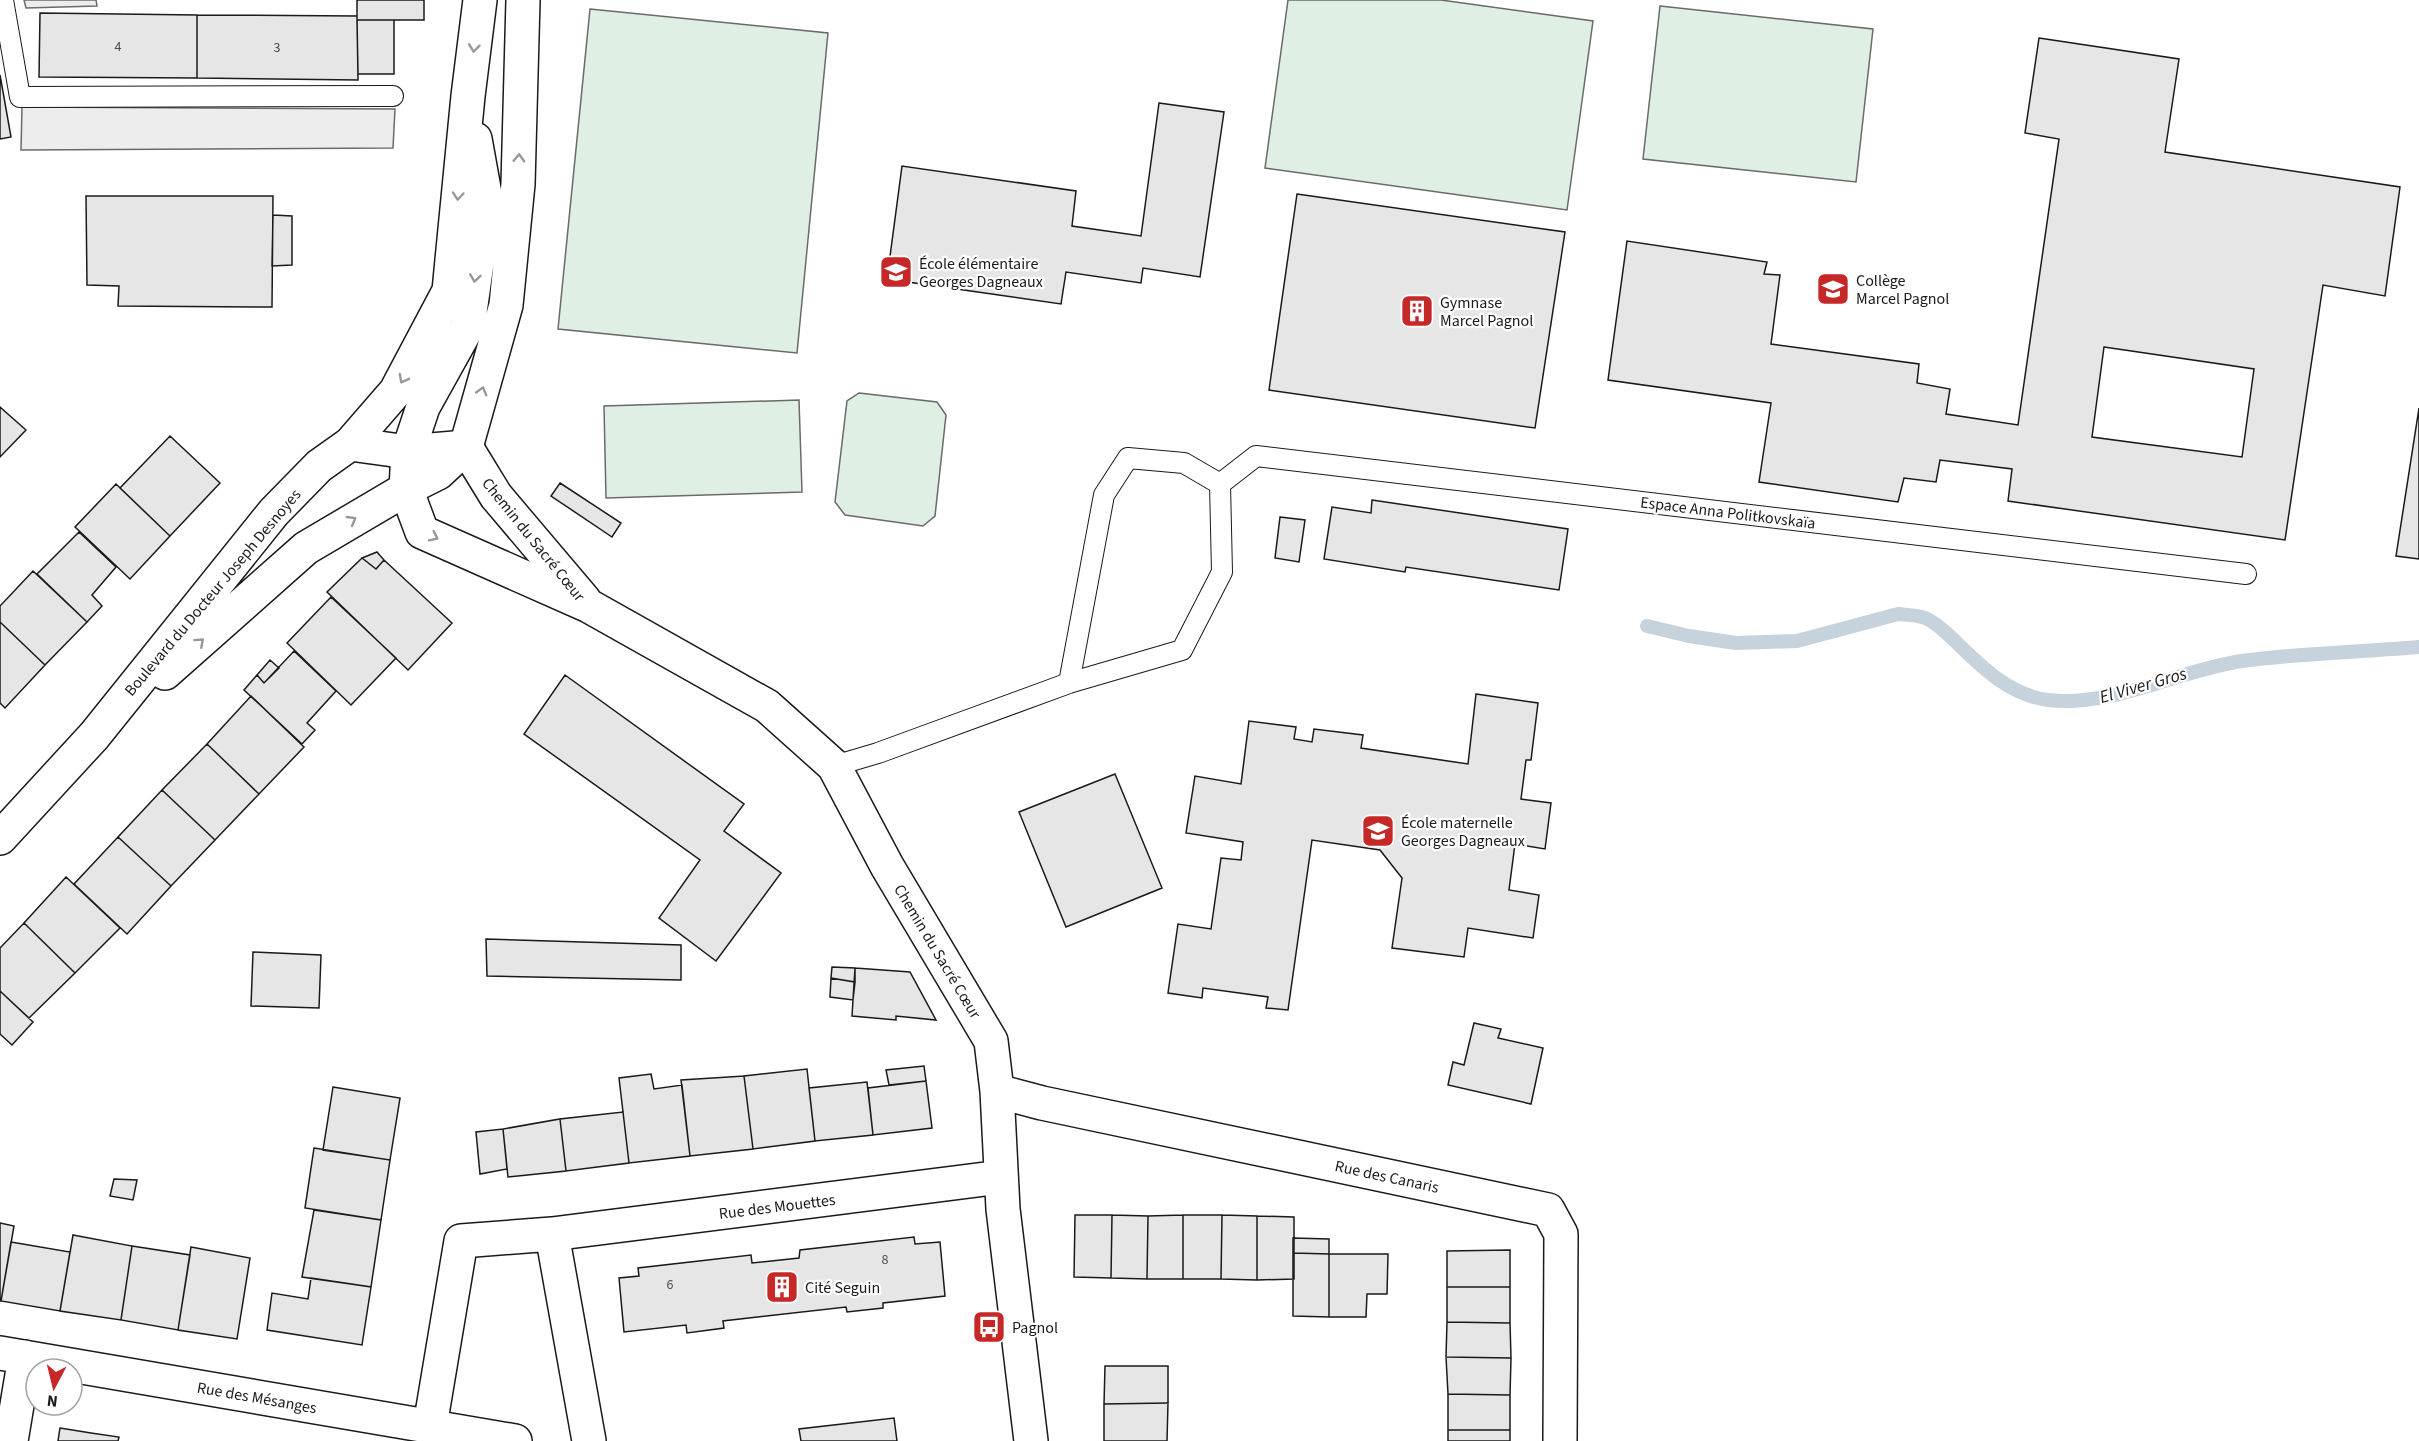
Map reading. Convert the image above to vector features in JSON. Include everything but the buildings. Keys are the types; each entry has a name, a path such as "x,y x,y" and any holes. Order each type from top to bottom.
{"street":[{"name":"Boulevard du Docteur Joseph Desnoyes","path":"0,838 94,736 274,512 319,466 350,444 396,391 449,291 480,0"},
{"path":"350,444 408,452 466,447 506,305 518,184 523,0"},
{"name":"Boulevard du Docteur Joseph Desnoyes","path":"406,489 408,452 423,406 468,326 486,200 468,96"},
{"name":"Boulevard du Docteur Joseph Desnoyes","path":"94,736 306,548 406,489 438,473 466,447"},
{"name":"Chemin du Sacré Cœur","path":"466,447 496,496 589,606"},
{"name":"Chemin du Sacré Cœur","path":"406,489 422,532 589,606 767,706 834,766 887,866 991,1041 997,1091 1001,1177 1031,1441"},
{"name":"Rue des Canaris","path":"997,1091 1042,1103 1548,1210 1561,1234 1560,1441"},
{"name":"Rue des Mouettes","path":"430,1426 461,1241 552,1234 1001,1177"},
{"path":"552,1234 589,1441"},
{"path":"11,1441 13,1355"},
{"name":"Rue des Mésanges","path":"13,1355 515,1441"}],"lane":[{"path":"3,0 20,97 393,96"},
{"name":"Espace Anna Politkovskaïa","path":"1220,484 1256,456 2246,574"},
{"path":"834,766 878,753 1069,683 1182,650 1221,572 1220,484 1184,463 1128,458 1104,495 1069,683"}],"green space":[{"path":"1288,0 1441,0 1593,21 1567,210 1265,168"},
{"path":"1660,6 1873,29 1856,182 1643,159"},
{"path":"590,9 828,33 797,353 558,329"},
{"path":"859,393 937,402 946,415 935,516 923,526 845,515 835,502 847,401"},
{"path":"799,400 802,492 606,498 604,406"}],"shaded area":[{"path":"24,0 96,0 97,6 26,8"},
{"path":"22,107 395,109 393,148 21,150"}],"waterway":[{"name":"El Viver Gros","path":"1647,626 1689,636 1736,643 1797,641 1898,614 1919,616 1937,625 1985,669 2008,686 2034,697 2072,701 2120,694 2194,672 2242,661 2419,647"}],"place":[{"name":"École élémentaire Georges Dagneaux","path":"896,272"},
{"name":"Collège Marcel Pagnol","path":"1833,289"},
{"name":"Gymnase Marcel Pagnol","path":"1417,311"},
{"name":"École maternelle Georges Dagneaux","path":"1378,831"},
{"name":"Cité Seguin","path":"782,1287"},
{"name":"Pagnol","path":"989,1327"}]}
